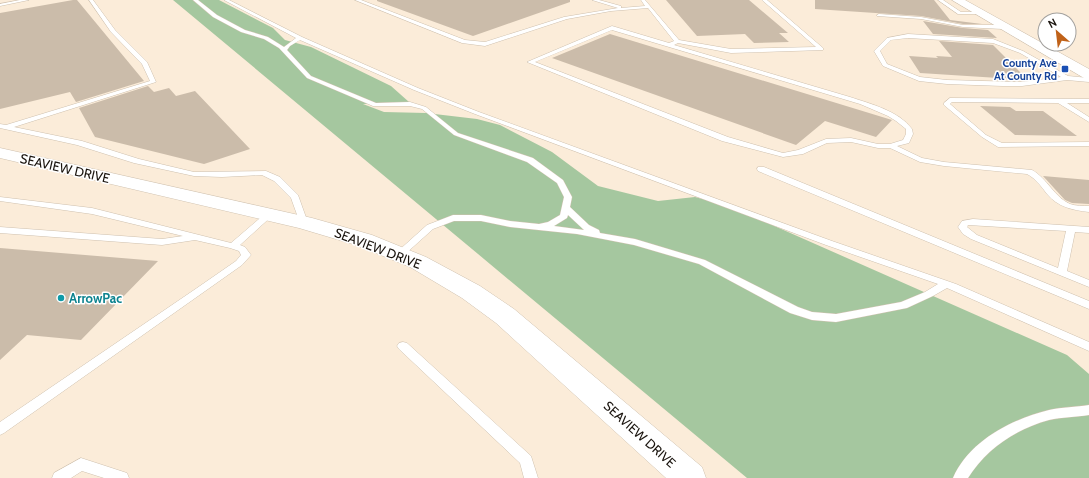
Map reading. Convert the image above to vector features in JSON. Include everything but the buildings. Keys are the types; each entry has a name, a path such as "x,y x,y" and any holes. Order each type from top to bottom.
{"main road":[{"path":"957,0 1089,76"},
{"name":"SEAVIEW DRIVE","path":"0,153 304,222 364,240 400,254 452,280 505,316 690,478"}],"lane":[{"path":"0,5 27,0"},
{"path":"2,127 153,82 145,63 113,30 91,0"},
{"path":"195,0 215,16 243,32 266,38 281,47 309,77 375,105 410,104 424,108 456,134 530,160 560,182 568,198 564,216 551,224 538,227"},
{"path":"226,0 300,38 416,89 477,113 822,240 946,284 1089,347"},
{"path":"357,0 464,42 485,44 566,18 648,7"},
{"path":"594,0 625,9"},
{"path":"643,0 677,41"},
{"path":"669,45 677,41 731,51 821,49 764,0"},
{"path":"940,0 960,13 980,14"},
{"path":"1037,0 1044,0"},
{"path":"879,15 921,18 963,26 1004,27"},
{"path":"612,28 669,45 848,98 876,108 894,117 909,130 910,135 906,141 891,146 878,146 851,140 838,139 826,141 800,152 783,155 725,139 530,62 612,28"},
{"path":"1067,78 1017,50 1005,44 993,41 908,36 889,39 877,51 885,65 919,79 947,82 1003,84 1022,84 1067,78 1089,80"},
{"path":"284,50 288,45 300,38"},
{"path":"1089,101 950,100 946,104 984,136 1001,145 1089,144"},
{"path":"1060,101 1089,120"},
{"path":"2,127 79,143 137,161 194,174 222,176 263,173 277,179 295,197 304,222"},
{"path":"891,146 920,160 944,164 1029,172 1036,175 1060,202 1071,207 1089,209"},
{"path":"761,169 1089,305"},
{"path":"0,199 92,211 233,246 242,250 246,255 239,263 0,429"},
{"path":"566,208 586,227 606,237"},
{"path":"233,246 269,215"},
{"path":"400,254 430,228 453,218 481,218 635,242 702,262 794,310 812,316 836,318 903,305 929,294 946,284"},
{"path":"1089,230 973,222 965,223 962,227 966,232 974,237 1089,284"},
{"path":"1062,273 1071,229"},
{"path":"0,230 162,242 198,237"},
{"path":"403,346 526,460 531,478"},
{"path":"960,478 986,446 1013,428 1049,416 1089,410"},
{"path":"59,478 80,464 122,478"}],"green space":[{"path":"173,0 219,0 273,28 285,40 311,47 391,86 409,102 363,104 384,112 426,113 477,119 500,125 552,152 598,186 658,201 695,197 729,206 1067,355 1089,374 1089,478 747,478"}],"place":[{"name":"County Ave At County Rd","path":"1065,69"},
{"name":"ArrowPac","path":"61,298"}]}
